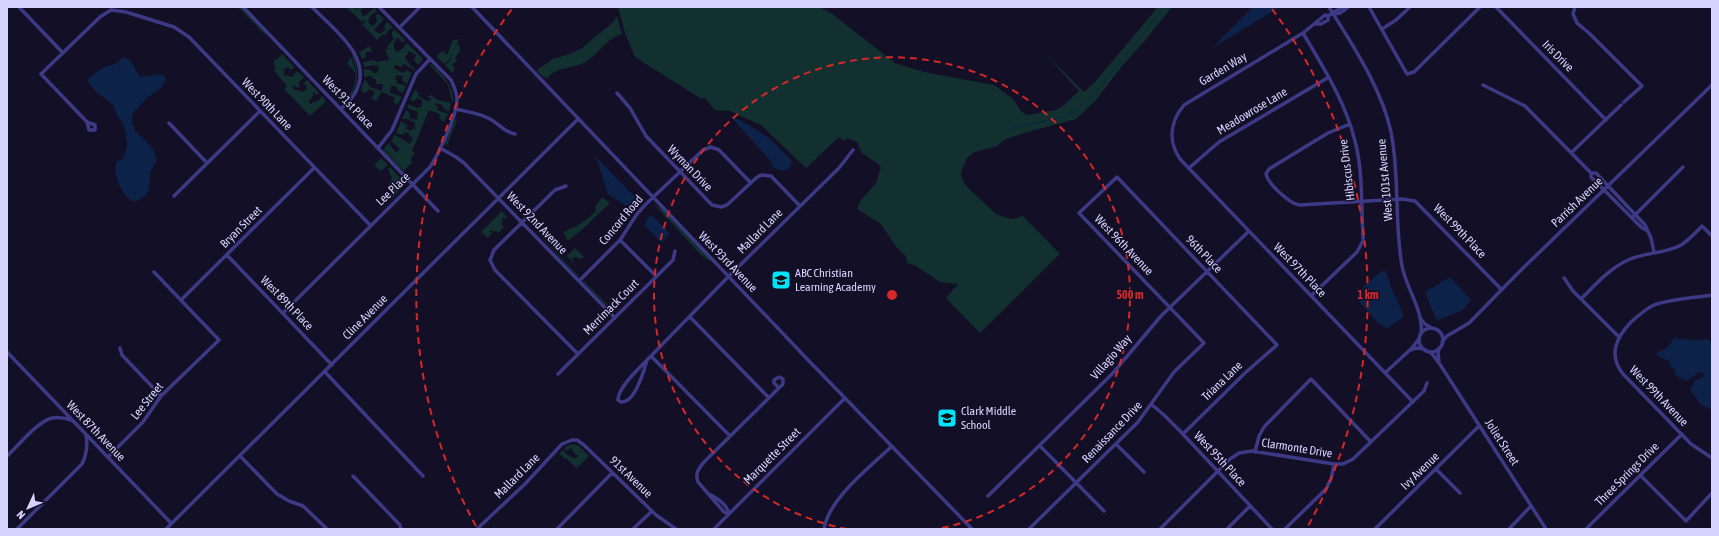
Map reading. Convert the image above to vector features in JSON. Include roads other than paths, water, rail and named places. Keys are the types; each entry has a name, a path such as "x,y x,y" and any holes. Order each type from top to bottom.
{"street":[{"path":"19,7 63,53"},
{"name":"West 91st Place","path":"243,7 438,211"},
{"path":"312,7 353,50 360,67 360,78 355,93 341,109"},
{"name":"Lee Place","path":"283,312 430,167 440,148 456,109 457,98 451,80 379,7"},
{"path":"400,27 420,7"},
{"name":"West 93rd Avenue","path":"472,7 653,198 972,529"},
{"name":"West 101st Avenue","path":"1329,7 1370,78 1387,118 1394,147 1402,267 1419,315 1425,324 1432,328"},
{"path":"1333,14 1342,7"},
{"path":"1333,14 1340,13 1348,7"},
{"path":"1369,7 1408,74 1414,72 1480,7"},
{"path":"1382,29 1396,20 1410,7"},
{"name":"Iris Drive","path":"1496,7 1606,120"},
{"path":"1571,153 1642,86 1589,32 1577,23 1573,14 1575,7"},
{"name":"West 90th Lane","path":"87,122 41,74 106,12 118,10 174,27 182,31 370,226"},
{"name":"Garden Way","path":"1175,151 1171,134 1172,127 1175,118 1184,105 1303,33 1316,24 1318,20 1333,14"},
{"name":"Hibiscus Drive","path":"1303,33 1329,77 1350,124 1358,155 1362,201 1363,236 1361,247 1311,296"},
{"path":"378,148 392,130 416,74 430,58"},
{"name":"Meadowrose Lane","path":"1189,168 1219,142 1329,77"},
{"path":"1483,85 1525,106 1591,173 1596,173 1605,188"},
{"name":"Parrish Avenue","path":"1440,347 1447,336 1469,323 1605,188 1712,85"},
{"name":"Wyman Drive","path":"617,93 630,108 646,136 712,205 721,207 728,205 751,183 761,176 771,176 800,206"},
{"path":"456,109 484,116 495,122 505,132 515,134"},
{"path":"174,196 260,111"},
{"name":"Cline Avenue","path":"166,529 578,119"},
{"path":"169,123 207,163"},
{"name":"West 99th Place","path":"1350,124 1328,133 1269,169 1266,174 1268,179 1289,201 1296,204 1409,199 1419,204 1502,290"},
{"name":"Concord Road","path":"579,281 620,240 637,214 703,150 712,147 719,150 751,183"},
{"name":"West 92nd Avenue","path":"440,148 461,160 615,318"},
{"name":"Mallard Lane","path":"647,360 640,381 627,401 621,402 618,400 618,394 635,372 647,360 651,356 690,317 728,276 839,168 853,150"},
{"name":"West 97th Place","path":"1175,151 1189,168 1413,402"},
{"path":"1633,217 1683,167"},
{"name":"Bryan Street","path":"181,300 314,168"},
{"path":"1591,173 1591,178 1605,188 1642,228 1646,230 1654,252"},
{"name":"West 96th Avenue","path":"1117,176 1079,213 1204,343"},
{"name":"96th Place","path":"1117,176 1277,345"},
{"path":"566,186 557,188 494,250 490,260 495,270 578,354"},
{"path":"1581,299 1616,266 1634,257 1671,249 1682,244 1702,226 1712,236"},
{"name":"Villagio Way","path":"988,496 1113,373 1144,335 1249,231"},
{"path":"620,240 656,276"},
{"name":"Merrimack Court","path":"558,374 673,260 675,251"},
{"name":"West 89th Place","path":"227,255 332,365"},
{"path":"154,272 181,300"},
{"path":"1564,278 1581,299 1619,337 1639,315 1650,307 1659,304 1712,295"},
{"name":"Lee Street","path":"108,457 143,422 161,396 219,340 181,300"},
{"name":"West 101st Avenue","path":"1419,315 1420,335"},
{"path":"690,317 769,398"},
{"path":"1385,373 1409,350 1426,328 1432,328 1445,333 1454,332"},
{"path":"1438,330 1441,334 1442,342"},
{"path":"1420,335 1420,345 1426,350"},
{"name":"West 99th Avenue","path":"1619,337 1615,352 1619,368 1682,434 1698,449 1712,458"},
{"name":"Renaissance Drive","path":"1029,529 1138,422 1152,405 1174,372 1204,343"},
{"name":"Triana Lane","path":"1183,434 1245,373 1277,345"},
{"path":"1409,350 1416,348 1435,351 1440,347"},
{"name":"Joliet Street","path":"1440,347 1438,355 1441,366"},
{"path":"120,348 122,355 161,396"},
{"name":"Joliet Street","path":"1426,350 1433,355 1441,366 1546,529"},
{"name":"West 87th Avenue","path":"7,352 171,523"},
{"path":"651,356 730,436"},
{"path":"325,372 423,476"},
{"path":"1255,452 1259,436 1264,427 1311,379 1371,442"},
{"name":"Clarmonte Drive","path":"1160,529 1235,455 1245,452 1255,452 1334,464 1343,464 1353,459 1424,391 1427,383"},
{"path":"729,514 724,512 698,482 696,478 697,471 779,388"},
{"name":"Marquette Street","path":"714,529 845,398"},
{"name":"West 95th Place","path":"1152,405 1183,434 1272,529"},
{"path":"7,456 38,426 47,420 53,418 72,420"},
{"name":"Ivy Avenue","path":"1375,529 1479,426"},
{"path":"17,529 82,464 86,456 86,434"},
{"name":"Three Springs Drive","path":"1586,529 1682,434"},
{"name":"Mallard Lane","path":"477,529 526,483 562,444 572,440"},
{"name":"91st Avenue","path":"572,440 581,442 652,511 676,529"},
{"path":"1116,444 1144,472"},
{"path":"824,529 830,509 838,499 892,446"},
{"path":"1040,446 1104,511"},
{"path":"240,456 277,494 289,501 303,506 327,529"},
{"path":"1285,529 1326,488 1331,479 1334,464"},
{"path":"1436,469 1460,493"},
{"path":"557,529 612,473"},
{"path":"1640,475 1686,521 1712,493"},
{"path":"353,476 400,525 401,529"},
{"path":"1226,529 1250,506"},
{"path":"1509,529 1532,506"},
{"path":"633,529 652,511"},
{"path":"481,526 484,529"}],"water":[{"path":"1253,7 1280,7 1212,48"},
{"path":"124,57 130,60 140,77 162,74 166,79 161,88 147,98 132,114 132,123 136,132 153,149 157,160 150,174 148,192 137,201 128,198 117,180 115,167 118,160 123,159 127,148 125,130 122,121 118,117 113,105 96,92 87,80 102,68 115,64"},
{"path":"729,115 769,138 792,161 790,167 783,171 774,168 769,159"},
{"path":"596,157 634,196 634,199 630,205 625,205 608,194 597,160 595,158"},
{"path":"652,215 669,233 669,235 662,242 644,225 649,216"},
{"path":"1384,270 1402,311 1403,317 1387,329 1376,321 1356,298 1363,287"},
{"path":"1450,277 1471,300 1463,310 1438,320 1435,317 1425,292"},
{"path":"1674,338 1693,340 1708,339 1712,345 1712,410 1700,404 1690,389 1695,381 1703,377 1704,373 1699,372 1687,381 1676,376 1674,368 1671,367 1669,361 1656,355 1658,352 1667,348"}],"waterway":[{"path":"1009,129 1063,117 1077,110 1098,89 1165,7"}],"place":[{"name":"ABC Christian Learning Academy","path":"781,280"},
{"name":"Clark Middle School","path":"947,418"}]}
